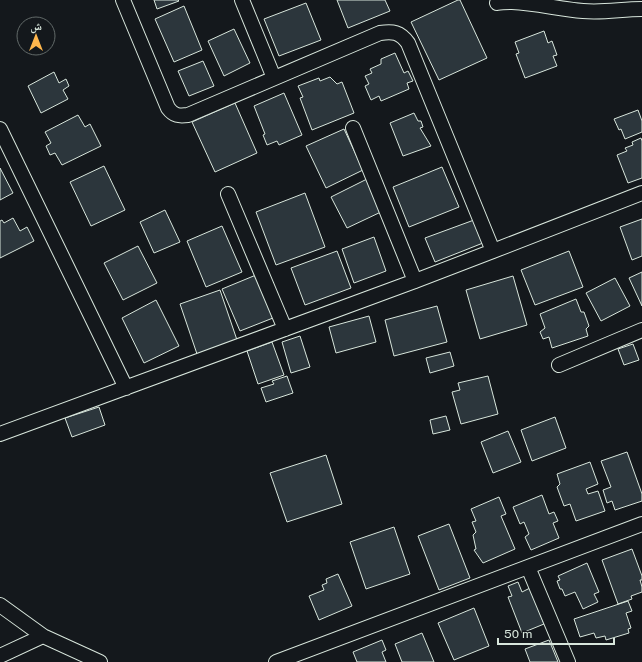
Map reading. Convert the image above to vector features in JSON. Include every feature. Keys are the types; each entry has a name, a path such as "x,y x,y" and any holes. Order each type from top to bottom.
{"street":[{"path":"122,0 168,108 175,115 181,116 380,33 388,31 397,33 408,43 494,251"},
{"path":"242,0 274,78"},
{"path":"497,3 528,3 564,10 585,12 642,9"},
{"path":"353,128 415,281"},
{"path":"0,129 126,388"},
{"path":"0,434 415,281 642,193"},
{"path":"228,194 285,329"},
{"path":"559,364 642,330"},
{"path":"276,662 642,524"},
{"path":"528,566 568,662"},
{"path":"0,606 43,636 100,662"},
{"path":"0,656 43,636"}],"building":[{"path":"154,0 178,0 179,1 157,9"},
{"path":"337,0 385,0 390,11 348,28"},
{"path":"460,0 487,58 439,80 411,22"},
{"path":"306,3 321,40 279,56 264,19"},
{"path":"184,6 202,50 174,62 155,19"},
{"path":"234,29 250,63 224,76 208,41"},
{"path":"544,31 548,43 552,41 557,55 553,56 557,66 525,78 516,54 519,53 515,42"},
{"path":"395,53 404,73 408,71 413,81 407,83 409,89 381,101 379,96 371,100 365,86 369,84 365,76 372,73 370,69 381,64 381,59"},
{"path":"203,61 214,86 189,96 178,71"},
{"path":"54,72 59,83 66,79 69,86 63,90 68,99 41,113 28,86"},
{"path":"330,77 337,84 342,82 354,113 312,130 300,98 303,97 298,86 319,78 320,81"},
{"path":"284,93 302,135 279,145 277,141 267,145 263,135 265,134 254,106"},
{"path":"235,103 257,153 215,172 192,122"},
{"path":"638,110 642,121 642,132 625,139 621,129 619,130 614,119"},
{"path":"414,113 418,121 421,121 423,127 420,128 431,146 403,156 390,123"},
{"path":"78,115 85,127 90,124 101,146 62,165 55,153 50,155 46,146 51,143 45,132"},
{"path":"344,129 363,170 326,188 306,146"},
{"path":"641,138 642,178 628,183 617,155 627,151 625,148 633,145 632,142"},
{"path":"104,166 125,210 91,226 70,182"},
{"path":"442,167 459,207 409,227 393,187"},
{"path":"0,168 13,193 0,200"},
{"path":"367,179 383,211 347,228 331,197"},
{"path":"305,193 325,247 276,265 256,212"},
{"path":"165,210 180,242 154,253 140,222"},
{"path":"13,218 20,231 27,227 34,241 0,258 0,221 2,220 4,223"},
{"path":"642,219 642,256 632,260 620,227"},
{"path":"474,220 483,243 435,262 425,238"},
{"path":"222,226 242,272 206,287 187,241"},
{"path":"374,237 386,271 354,283 342,249"},
{"path":"138,246 157,283 123,300 104,263"},
{"path":"337,251 351,288 305,305 291,268"},
{"path":"569,251 583,287 535,305 521,270"},
{"path":"642,272 642,306 629,278"},
{"path":"256,275 273,318 240,331 222,289"},
{"path":"513,276 527,325 480,339 466,290"},
{"path":"615,278 630,306 601,321 586,293"},
{"path":"220,290 237,340 197,354 180,304"},
{"path":"576,299 581,312 584,312 589,326 586,329 588,336 552,348 549,337 543,339 540,332 545,328 540,314"},
{"path":"156,300 179,346 144,363 122,318"},
{"path":"437,306 447,342 394,356 385,320"},
{"path":"369,316 376,342 336,353 329,327"},
{"path":"300,336 310,367 291,373 282,342"},
{"path":"272,342 284,375 258,384 247,351"},
{"path":"633,344 639,360 624,365 618,349"},
{"path":"450,352 454,366 430,373 426,358"},
{"path":"287,376 293,393 266,402 261,388 274,384 272,381"},
{"path":"488,376 498,414 461,424 452,392 460,390 458,383"},
{"path":"99,407 105,425 72,437 65,418"},
{"path":"446,416 450,430 433,434 430,420"},
{"path":"555,417 566,448 532,461 521,430"},
{"path":"508,431 521,462 493,473 481,442"},
{"path":"627,452 642,494 642,501 615,510 612,501 607,503 603,490 611,487 601,461"},
{"path":"326,455 342,504 287,522 270,473"},
{"path":"590,462 598,484 586,489 588,494 598,491 605,511 576,521 570,504 564,506 557,487 560,484 557,474"},
{"path":"542,495 549,514 554,512 558,521 553,523 559,538 531,550 525,537 529,534 524,522 520,524 513,507"},
{"path":"499,497 506,514 501,516 515,549 483,563 474,550 476,549 473,535 476,532 472,522 476,521 471,509"},
{"path":"449,524 470,578 439,590 418,536"},
{"path":"394,527 410,574 366,589 350,542"},
{"path":"632,549 642,576 642,580 640,580 642,592 631,596 632,599 618,604 602,560"},
{"path":"587,563 599,592 594,594 598,602 583,609 575,592 565,596 557,581 560,580 558,576"},
{"path":"338,574 352,606 319,620 309,596 324,590 322,585 327,583 326,579"},
{"path":"518,582 522,592 530,588 544,624 522,633 508,597 512,596 508,586"},
{"path":"628,601 632,611 626,613 631,628 628,629 629,633 606,640 605,636 596,638 594,633 580,637 574,619"},
{"path":"474,608 489,646 454,660 438,623"},
{"path":"422,633 434,662 402,662 395,644"},
{"path":"382,640 386,650 382,652 386,662 357,662 353,652"},
{"path":"549,640 558,662 530,662 525,649"}]}
